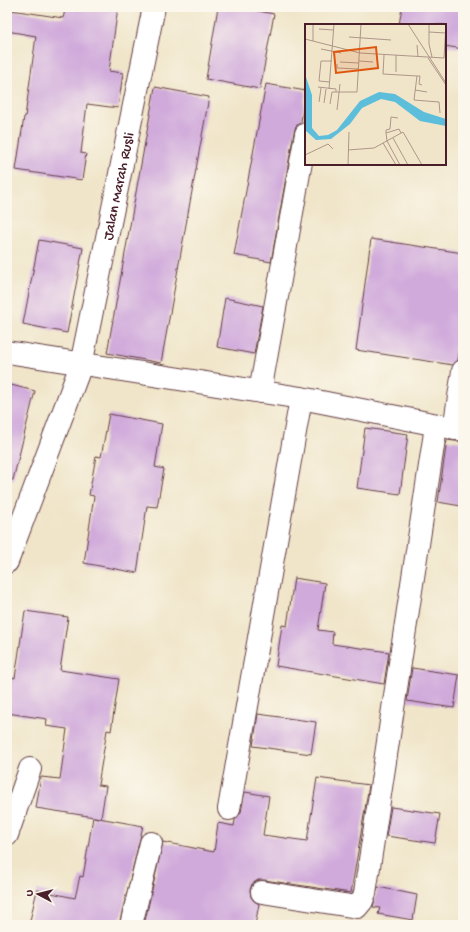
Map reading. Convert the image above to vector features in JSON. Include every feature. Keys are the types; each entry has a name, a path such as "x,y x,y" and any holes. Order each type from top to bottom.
{"street":[{"name":"Jalan Marah Rusli","path":"7,562 82,365 154,7"},
{"path":"260,392 305,140"},
{"path":"7,352 82,365 301,398 451,428"},
{"path":"262,892 357,907 364,897 451,428 463,371"},
{"path":"229,809 301,398"},
{"path":"7,835 30,769"},
{"path":"132,925 151,843"}],"building":[{"path":"66,7 118,7 109,71 123,73 118,108 87,104 81,153 86,154 82,180 16,170 36,36 7,31 11,10 63,18"},
{"path":"218,7 237,7 274,14 260,89 206,79"},
{"path":"402,7 463,7 463,49 446,46 446,24 399,24"},
{"path":"266,84 305,91 301,122 296,126 294,132 271,262 234,255"},
{"path":"155,87 209,97 161,363 107,353"},
{"path":"371,239 463,253 463,326 458,360 453,365 356,350"},
{"path":"39,240 83,248 67,333 23,324"},
{"path":"225,298 263,306 254,354 217,347"},
{"path":"7,384 35,391 13,480 7,479"},
{"path":"109,414 162,424 155,467 164,469 157,507 147,506 137,573 84,563 94,496 89,495 96,456 101,457"},
{"path":"365,428 408,434 400,494 357,488"},
{"path":"447,440 463,442 461,506 438,502"},
{"path":"294,578 325,583 318,630 333,632 332,644 389,652 384,684 276,666 282,625 287,626"},
{"path":"25,611 68,617 60,670 119,679 111,731 107,730 98,785 106,786 101,818 36,808 41,777 60,779 67,729 46,726 47,719 7,713 7,676 15,678"},
{"path":"412,668 459,675 454,708 407,701"},
{"path":"258,714 316,722 311,754 253,746"},
{"path":"317,778 369,785 351,893 258,880 252,884 250,890 251,897 259,904 255,925 144,925 163,842 214,852 218,823 234,826 235,820 241,812 245,792 269,796 263,835 307,841"},
{"path":"391,807 440,814 435,843 386,836"},
{"path":"93,817 143,826 119,925 29,925 37,890 75,898 80,876 83,877"},
{"path":"378,887 417,895 413,920 378,914 380,908 373,907"}]}
